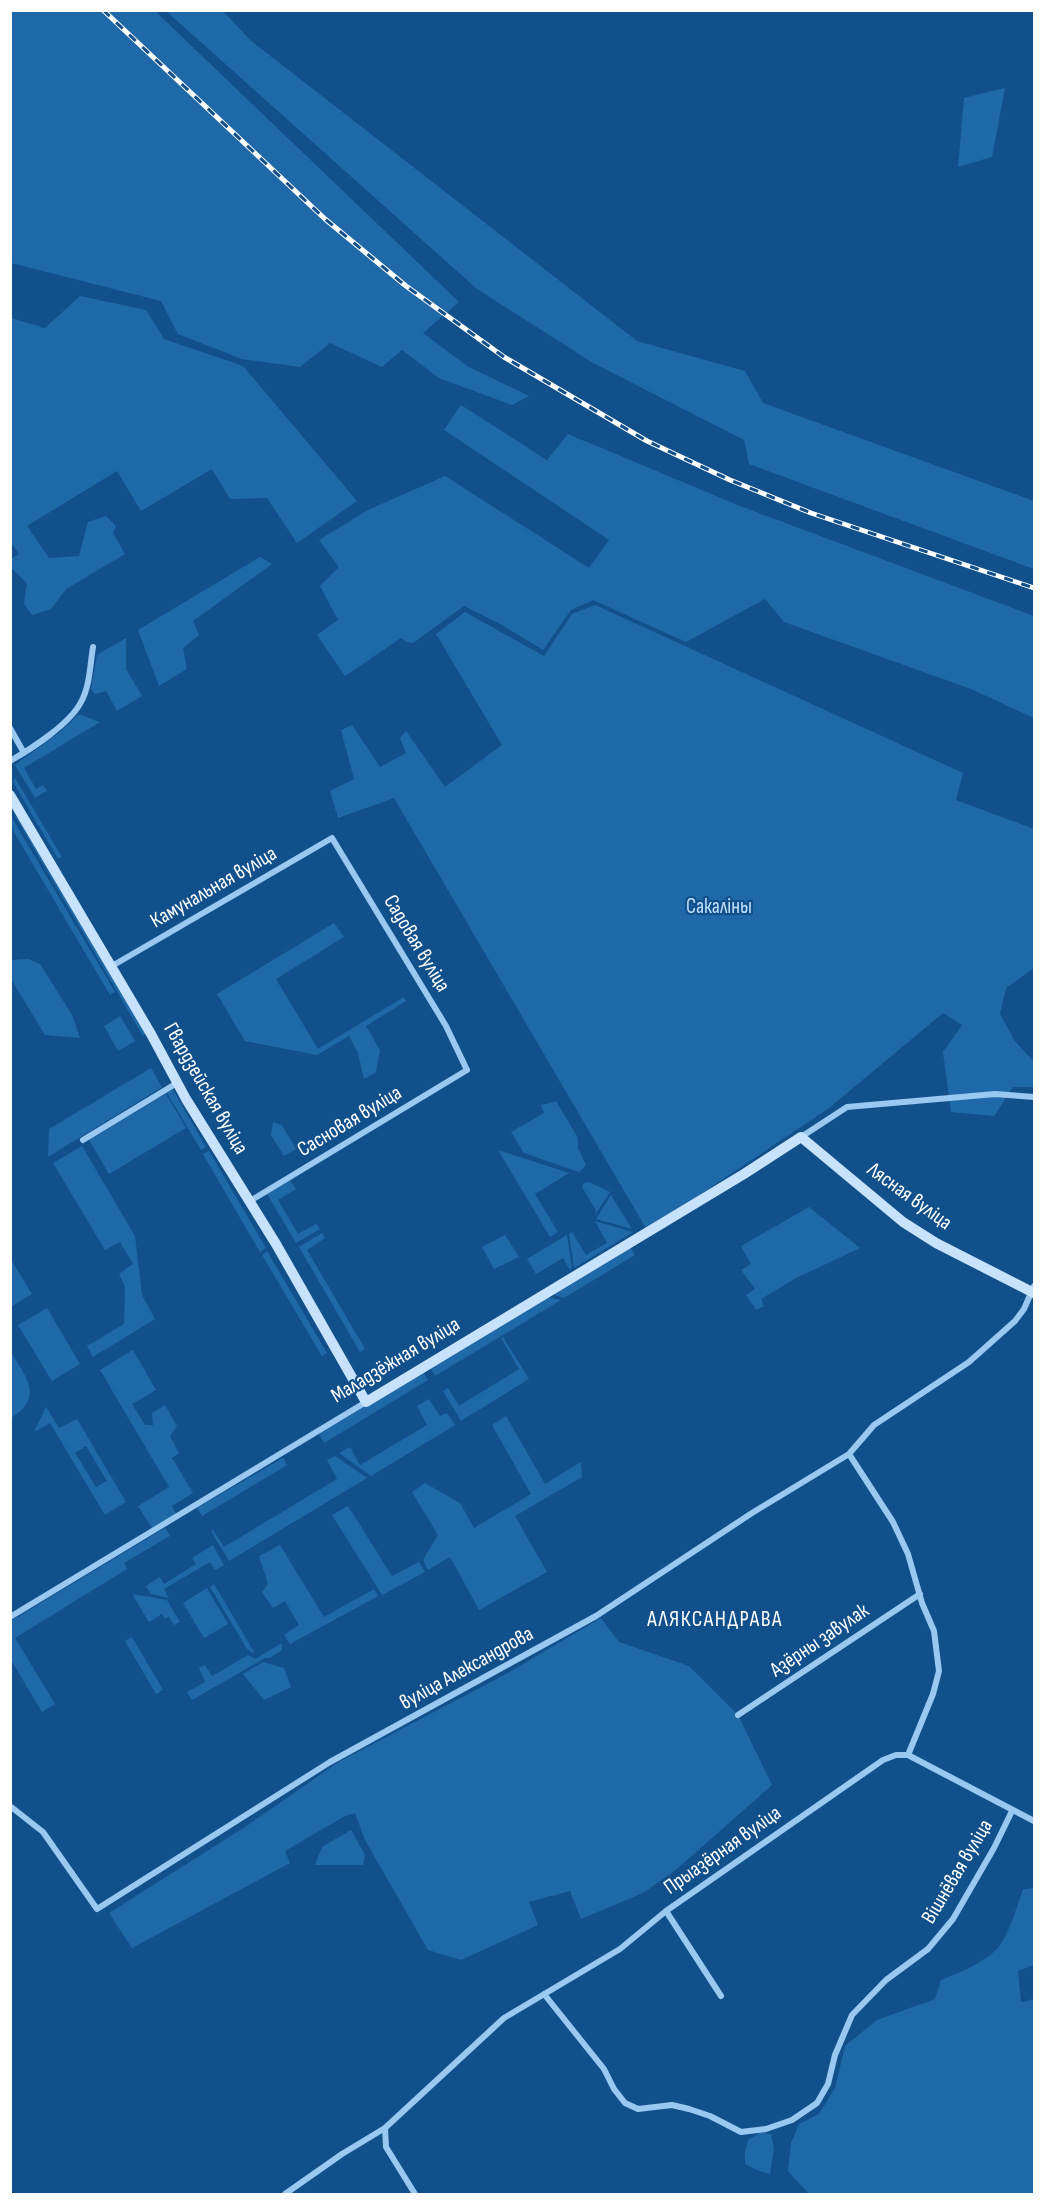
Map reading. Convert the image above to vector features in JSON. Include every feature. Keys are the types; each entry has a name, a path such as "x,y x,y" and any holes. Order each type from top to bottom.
{"main road":[{"name":"Гвардзейская вуліца","path":"10,795 366,1402"},
{"name":"Лясная вуліца","path":"801,1137 903,1222 936,1243 1033,1290"},
{"name":"Маладзёжная вуліца","path":"366,1402 744,1174 801,1137"}],"street":[{"path":"10,761 56,730 80,705 86,692 93,647"},
{"path":"10,728 24,753"},
{"name":"Камунальная вуліца","path":"112,966 332,838"},
{"name":"Садовая вуліца","path":"332,838 446,1026 467,1070"},
{"name":"Сасновая вуліца","path":"250,1201 467,1070"},
{"path":"83,1140 177,1083"},
{"path":"801,1137 847,1107 995,1094 1035,1097"},
{"name":"вуліца Александрова","path":"10,1806 43,1832 98,1910 330,1762 597,1616 752,1513 849,1454 874,1425 969,1362 1015,1322 1033,1290"},
{"name":"Маладзёжная вуліца","path":"10,1617 366,1402"},
{"path":"849,1454 893,1522 908,1554 934,1631 939,1671 933,1694 908,1755 1035,1821"},
{"name":"Азёрны завулак","path":"738,1715 920,1594"},
{"name":"Прыазёрная вуліца","path":"285,2194 342,2154 385,2128 504,2018 620,1949 666,1911 883,1760 896,1755 908,1755"},
{"name":"Вішнёвая вуліца","path":"544,1994 604,2069 614,2089 625,2103 638,2109 672,2106 689,2109 710,2116 741,2132 766,2129 792,2120 818,2103 828,2084 840,2040 852,2015 886,1980 928,1949 953,1919 1012,1811"},
{"path":"666,1911 722,1996"},
{"path":"385,2128 386,2147 415,2194"}],"green space":[{"path":"11,10 155,11 459,302 423,333 467,366 529,396 512,405 439,378 402,350 382,367 330,343 300,367 242,359 178,334 161,301 11,263"},
{"path":"166,11 223,11 250,40 637,341 745,371 763,403 1034,501 1034,569 749,464 744,440 593,363 477,289"},
{"path":"1005,88 992,157 958,167 964,98"},
{"path":"80,296 146,310 164,339 243,366 357,501 297,543 267,498 230,499 212,469 141,511 117,471 27,526 49,558 79,556 88,522 106,516 116,526 113,533 125,554 66,589 51,609 32,615 24,604 27,583 11,568 11,559 19,554 10,541 11,318 45,328"},
{"path":"461,405 547,460 568,434 740,506 1034,616 1034,718 971,689 784,622 765,599 686,642 593,600 571,610 543,650 502,625 464,606 413,643 401,638 345,676 317,635 338,620 320,586 339,567 319,540 368,510 445,476 589,568 609,540 444,430"},
{"path":"260,557 272,564 193,621 199,635 183,648 187,669 159,686 138,630"},
{"name":"Сакаліны","path":"595,605 963,773 956,800 1034,829 1034,968 1006,988 1000,1014 1014,1040 1034,1062 1034,1087 1013,1087 994,1116 951,1112 943,1052 962,1025 943,1013 829,1108 647,1230 394,798 338,818 330,791 354,779 341,730 352,725 380,767 406,753 400,738 406,731 445,787 502,745 436,634 465,612 544,656 572,614"},
{"path":"126,638 126,669 142,696 117,711 106,691 95,694 91,689 97,655"},
{"path":"79,714 100,722 24,768 36,789 43,785 47,791 35,798 15,765 60,732"},
{"path":"15,778 62,857 58,859 13,782"},
{"path":"15,816 20,817 147,1033 143,1036"},
{"path":"12,818 115,992 110,995 11,827"},
{"path":"334,923 344,937 276,979 318,1049 404,997 406,1001 366,1026 380,1050 376,1072 364,1079 358,1053 349,1036 317,1055 245,1041 217,994"},
{"path":"28,959 40,964 72,1015 80,1038 45,1035 11,979 11,960"},
{"path":"120,1016 135,1041 118,1051 104,1026"},
{"path":"151,1068 162,1087 48,1157 49,1129"},
{"path":"173,1090 206,1147 201,1150 167,1093"},
{"path":"166,1094 186,1128 109,1174 89,1140"},
{"path":"556,1101 578,1138 578,1148 586,1165 579,1172 524,1153 511,1132 544,1113 541,1105"},
{"path":"273,1122 282,1125 296,1149 284,1156 271,1135"},
{"path":"82,1146 135,1236 142,1295 155,1319 93,1357 87,1346 124,1324 125,1287 119,1274 133,1264 120,1242 105,1250 53,1163"},
{"path":"498,1150 569,1173 535,1194 558,1232 550,1237"},
{"path":"209,1151 266,1248 260,1252 203,1154"},
{"path":"290,1180 296,1189 278,1200 298,1234 316,1224 320,1229 296,1243 267,1194"},
{"path":"589,1182 610,1192 595,1215 596,1210 582,1187 584,1183"},
{"path":"611,1195 632,1229 596,1219"},
{"path":"809,1207 860,1248 796,1278 761,1299 764,1306 756,1310 746,1295 755,1289 741,1270 751,1264 741,1246"},
{"path":"595,1221 633,1232 574,1268 569,1234 572,1232 586,1255 607,1243"},
{"path":"322,1233 325,1238 307,1250 365,1349 360,1352 299,1247"},
{"path":"505,1235 519,1257 494,1269 482,1247"},
{"path":"567,1235 572,1268 570,1270 563,1258 536,1274 527,1259"},
{"path":"630,1247 635,1255 564,1298 551,1294"},
{"path":"267,1251 327,1353 322,1356 262,1255"},
{"path":"10,1258 32,1294 11,1307 10,1307"},
{"path":"547,1297 561,1300 435,1376 430,1367"},
{"path":"47,1308 80,1364 52,1381 18,1325"},
{"path":"503,1337 529,1379 461,1421 443,1391 448,1388 459,1406 519,1369 501,1338"},
{"path":"133,1350 156,1390 132,1404 145,1425 153,1425 152,1413 165,1405 177,1426 170,1436 179,1453 172,1458 193,1493 172,1506 176,1514 152,1528 138,1506 169,1487 100,1370"},
{"path":"10,1351 22,1369 30,1394 21,1410 11,1418"},
{"path":"423,1371 428,1380 324,1443 319,1434"},
{"path":"429,1399 440,1416 447,1413 455,1425 371,1476 339,1453 350,1447 360,1465 427,1425 417,1406"},
{"path":"46,1407 59,1428 77,1419 126,1502 105,1515 50,1423 34,1432","holes":["86,1446 107,1481 96,1487 75,1453"]},
{"path":"506,1416 545,1484 581,1462 582,1477 515,1516 547,1572 479,1610 450,1557 428,1570 423,1560 438,1535 412,1492 425,1483 460,1503 474,1528 531,1494 492,1425"},
{"path":"335,1456 367,1478 229,1561 211,1531 213,1530 224,1547 337,1479 327,1460"},
{"path":"283,1458 287,1465 202,1516 197,1508"},
{"path":"348,1506 392,1576 419,1562 425,1572 382,1595 332,1515"},
{"path":"165,1528 170,1536 124,1563 127,1569 15,1638 55,1704 42,1712 11,1660 11,1621"},
{"path":"213,1545 224,1565 215,1570 210,1562 164,1589 169,1598 151,1594 146,1586 160,1577 164,1584 196,1564 192,1558"},
{"path":"280,1545 324,1617 374,1589 378,1596 290,1644 284,1635 299,1625 285,1601 273,1608 262,1592 268,1584 259,1556"},
{"path":"214,1584 253,1653 247,1649 210,1587"},
{"path":"207,1588 228,1624 204,1638 183,1603"},
{"path":"132,1594 167,1600 180,1622 174,1625 169,1617 165,1619 162,1614 149,1622"},
{"path":"601,1618 619,1642 689,1666 738,1715 772,1785 677,1869 643,1893 581,1919 570,1891 529,1902 538,1925 461,1960 428,1950 365,1840 355,1813 345,1816 285,1851 290,1863 132,1948 109,1913 245,1827 337,1763 506,1674"},
{"path":"132,1637 163,1690 156,1694 125,1641"},
{"path":"282,1643 282,1650 270,1658 265,1658 192,1700 187,1692 205,1682 199,1668 205,1665 212,1676 248,1655 255,1659"},
{"path":"263,1662 284,1668 291,1687 264,1700 243,1674"},
{"path":"351,1830 365,1855 363,1865 315,1865 322,1847"},
{"path":"1034,1888 1034,1963 1018,1971 1021,2002 1034,1999 1034,2194 808,2193 788,2171 791,2143 799,2124 819,2114 835,2088 845,2046 877,2020 935,1999 941,1980 970,1968 996,1950 1012,1921 1023,1889"},
{"path":"761,2132 771,2134 774,2149 770,2174 745,2164 748,2140"}],"railway":[{"path":"103,10 325,219 406,286 504,357 647,441 730,480 811,513 1034,588"}],"district":[{"name":"АЛЯКСАНДРАВА","path":"715,1620"}]}
